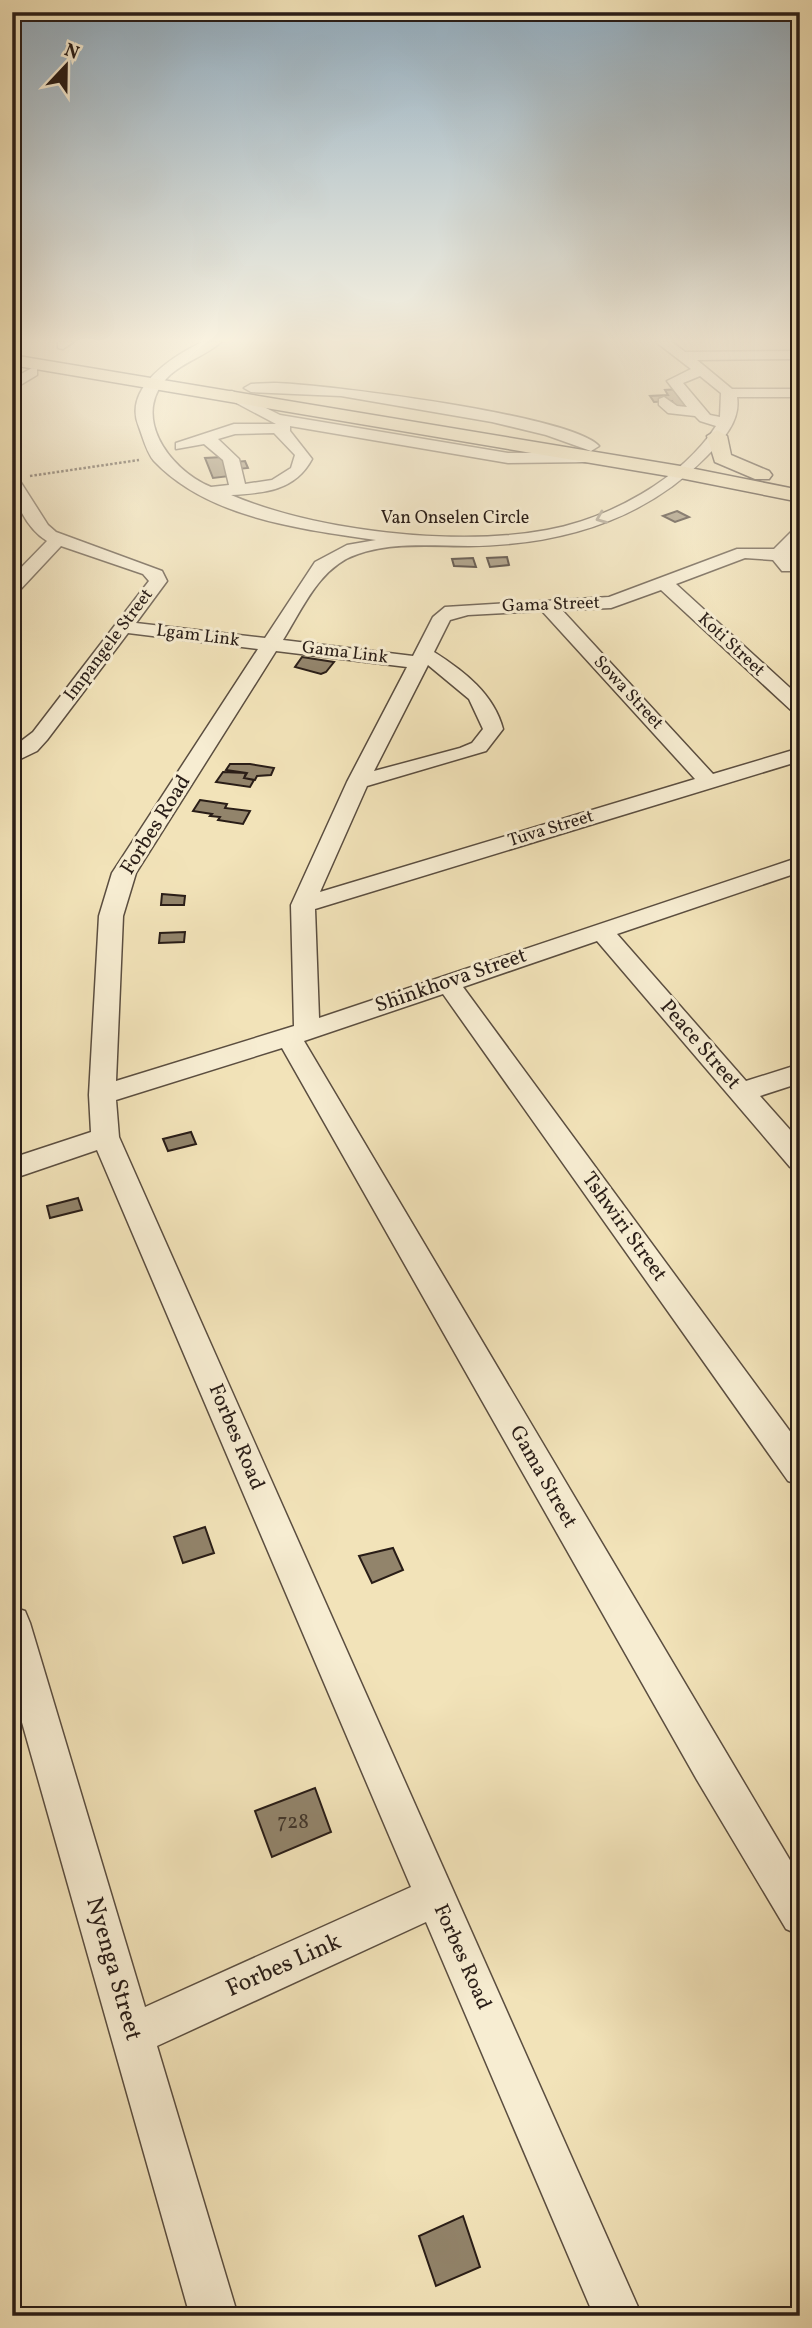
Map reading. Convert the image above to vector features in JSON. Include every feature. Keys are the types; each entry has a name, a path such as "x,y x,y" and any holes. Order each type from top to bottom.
{"main road":[{"path":"590,451 686,468 765,475 800,483"},
{"path":"719,451 722,458 765,475"},
{"path":"686,468 732,482 800,496"},
{"path":"654,494 693,484 732,482"}],"street":[{"name":"Van Onselen Circle","path":"159,451 170,466 300,523 346,533 411,540 498,540 547,536 602,518 654,494 686,468 702,451"},
{"path":"188,451 198,457"},
{"path":"220,487 238,471 231,456 223,451"},
{"path":"220,487 282,483 299,471 304,459 301,451"},
{"path":"464,451 542,460 590,451"},
{"path":"12,588 57,540 41,528 18,479"},
{"path":"300,523 321,540 321,566"},
{"path":"800,533 778,555 800,580"},
{"name":"Impangele Street","path":"12,757 30,747 40,736 158,581 156,575 134,564 57,540"},
{"name":"Forbes Road","path":"411,540 353,548 321,566 136,853 117,891 111,916 102,1095 105,1137 618,2316"},
{"name":"Gama Street","path":"800,561 752,552 732,555 611,602 452,611 436,626 358,782 303,905 298,1034 704,1755 800,1915"},
{"name":"Koti Street","path":"663,582 800,708"},
{"name":"Sowa Street","path":"548,607 708,780"},
{"name":"Lgam Link","path":"124,627 272,644"},
{"name":"Gama Link","path":"272,644 420,658"},
{"path":"358,782 467,752 479,747 493,729 492,720 474,695 420,658"},
{"name":"Tuva Street","path":"303,905 800,754"},
{"name":"Shinkhova Street","path":"102,1095 298,1034 800,864"},
{"name":"Peace Street","path":"600,930 800,1160"},
{"name":"Tshwiri Street","path":"447,982 800,1471"},
{"path":"741,1092 800,1073"},
{"path":"12,1169 105,1137"},
{"name":"Nyenga Street","path":"12,1623 214,2316"},
{"name":"Forbes Link","path":"132,2035 436,1897"}],"path":[{"path":"18,479 139,460"}],"building":[{"path":"223,457 225,463 245,461 248,468 228,470 230,476 213,478 205,458"},
{"path":"677,511 689,517 675,522 663,516"},
{"path":"507,557 509,565 490,567 487,558"},
{"path":"473,558 476,567 454,566 452,559"},
{"path":"302,657 334,662 321,674 295,667"},
{"path":"230,764 274,768 271,775 257,776 255,780 244,778 247,773 226,770"},
{"path":"223,772 246,773 244,778 254,780 250,787 216,782"},
{"path":"200,800 227,804 225,808 250,811 243,824 218,820 220,817 210,816 212,814 193,811"},
{"path":"162,894 185,896 184,905 161,905"},
{"path":"185,932 184,942 159,943 160,933"},
{"path":"191,1132 196,1144 168,1151 163,1139"},
{"path":"78,1198 82,1210 50,1218 47,1206"},
{"path":"205,1527 214,1553 183,1563 174,1537"},
{"path":"393,1548 403,1570 372,1583 359,1556"},
{"path":"315,1788 331,1832 272,1857 255,1811"},
{"path":"463,2216 480,2267 436,2286 419,2236"}]}
